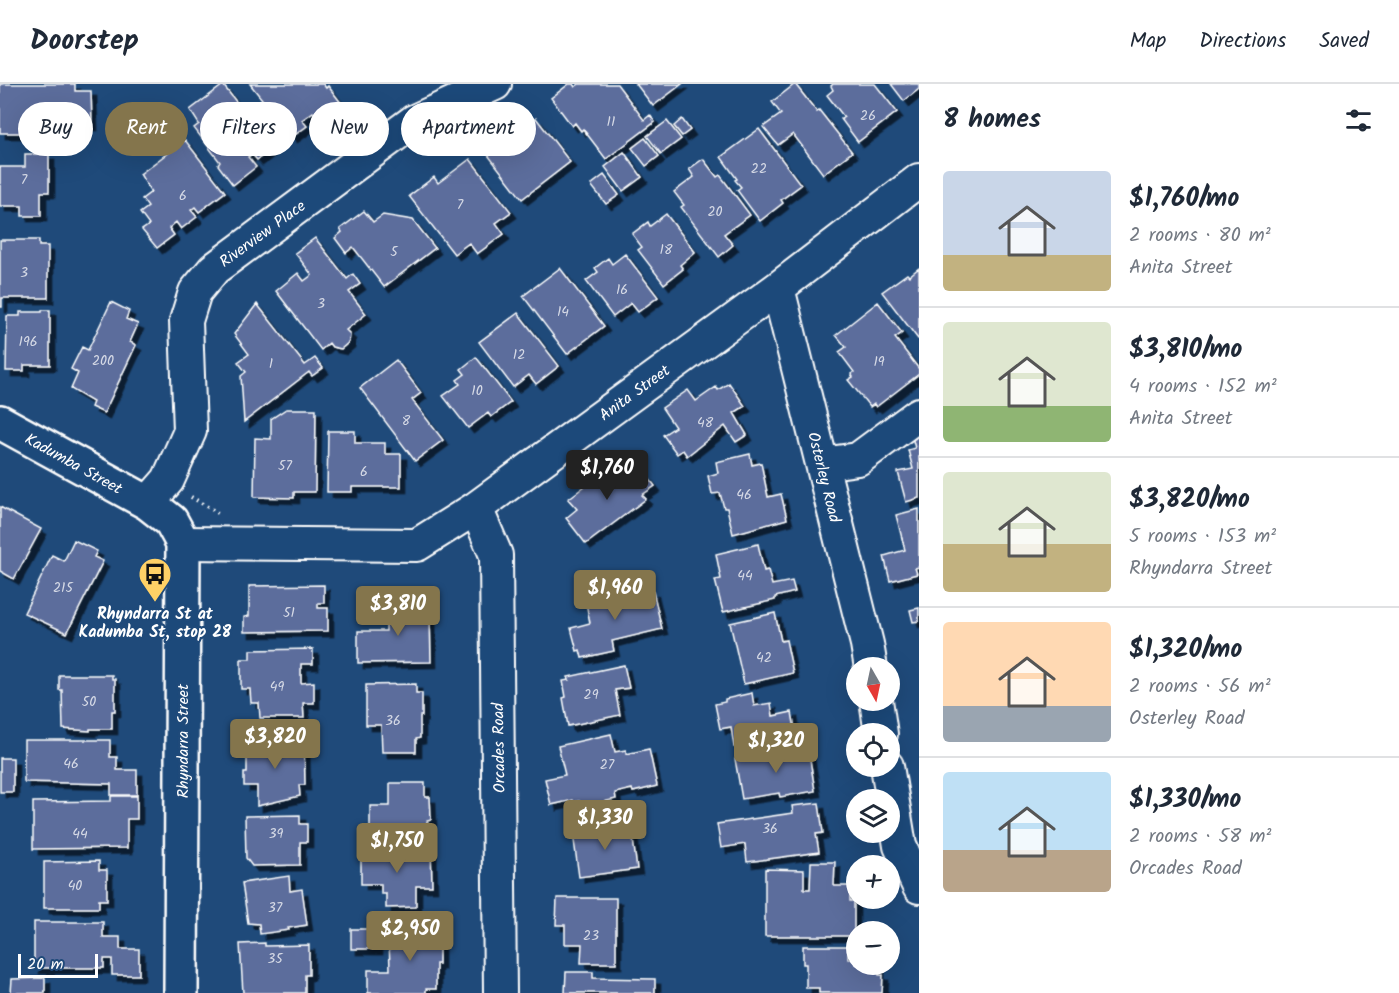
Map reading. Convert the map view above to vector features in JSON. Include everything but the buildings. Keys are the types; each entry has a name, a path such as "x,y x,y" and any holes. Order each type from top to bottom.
{"street":[{"name":"Riverview Place","path":"148,503 168,480 189,431 186,321 195,292 214,268 414,121 495,84"},
{"name":"Anita Street","path":"183,543 417,545 476,508 778,288 919,180"},
{"name":"Osterley Road","path":"778,288 869,657"},
{"path":"822,464 858,459 919,414"},
{"name":"Kadumba Street","path":"0,422 148,503"},
{"path":"148,503 171,521 183,543"},
{"name":"Orcades Road","path":"476,508 496,555 500,993"},
{"name":"Rhyndarra Street","path":"181,993 183,543"},
{"path":"889,777 900,846 916,874"}],"place":[{"name":"Rhyndarra St at Kadumba St, stop 28","path":"155,603"}]}
